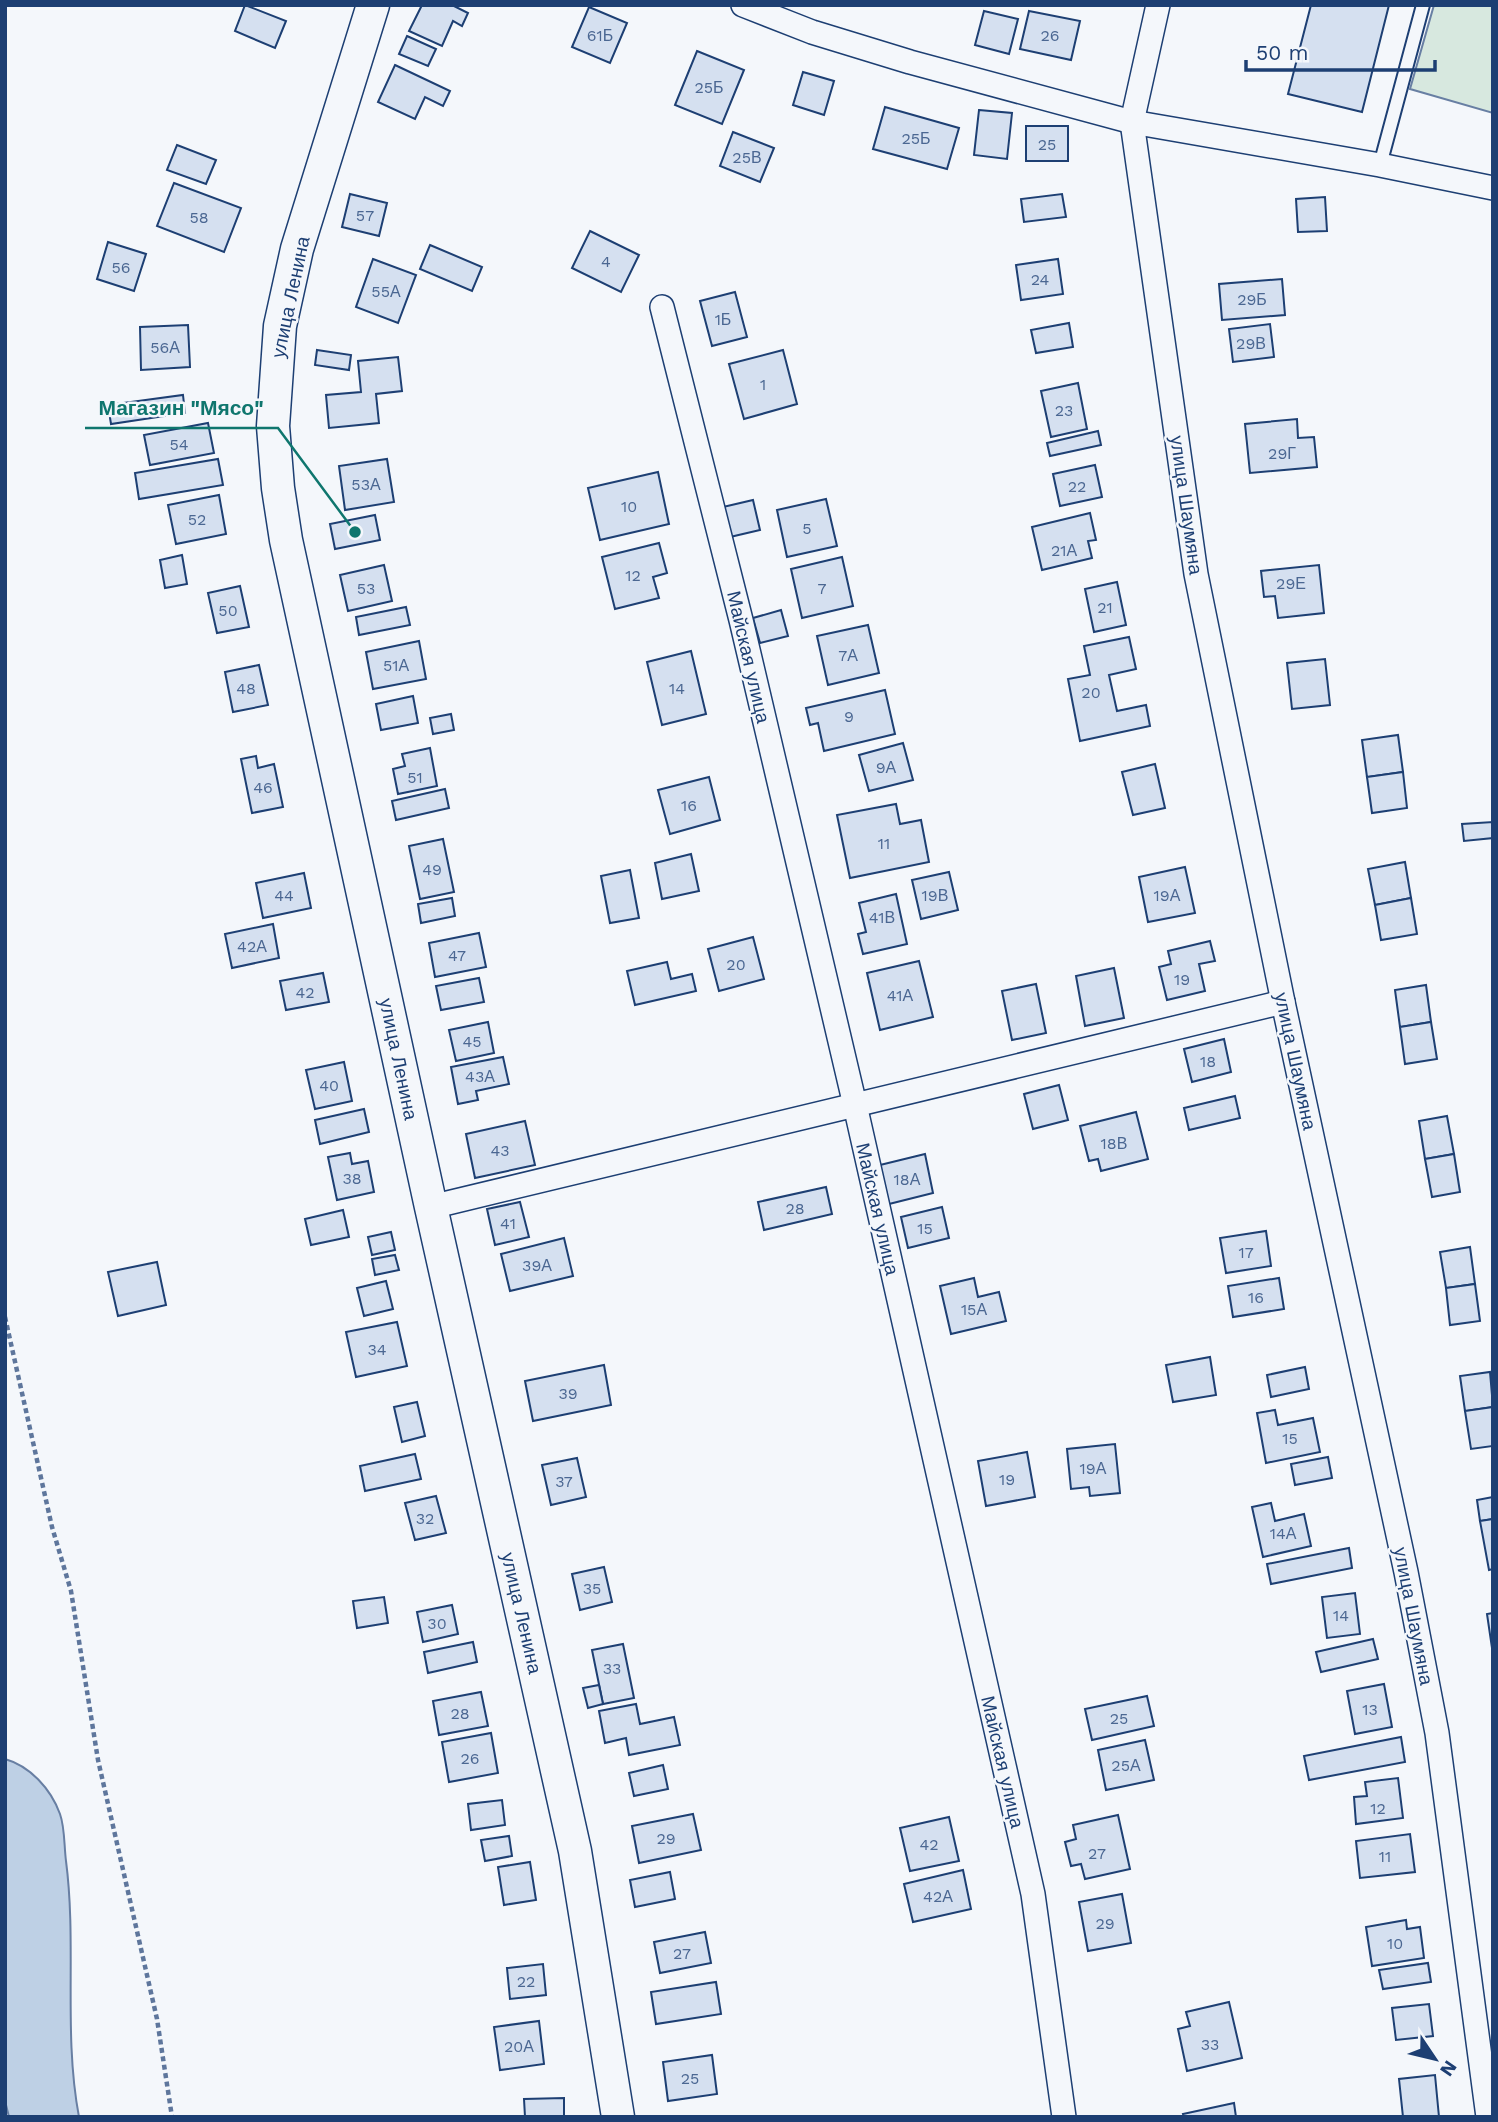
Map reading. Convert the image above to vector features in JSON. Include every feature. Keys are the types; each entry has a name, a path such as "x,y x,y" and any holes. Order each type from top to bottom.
{"street":[{"name":"улица Ленина","path":"373,5 298,249 280,326 273,426 278,488 286,540 431,1207 575,1851 618,2117"},
{"path":"743,5 811,32 897,59 1132,122 1380,165 1493,188"},
{"name":"улица Шаумяна","path":"1158,5 1132,122 1196,574 1283,1002 1406,1572 1437,1733 1488,2117"},
{"name":"Майская улица","path":"663,307 741,621 855,1105 1033,1894 1064,2117"},
{"path":"431,1207 1283,1002"}],"lane":[{"path":"1380,165 1423,5"}],"path":[{"path":"5,1317 52,1527 71,1591 98,1760 157,2019 172,2117"}],"shaded area":[{"path":"1434,5 1493,5 1493,113 1410,89"}],"water":[{"path":"5,1759 23,1767 45,1787 62,1819 69,1893 72,2053 79,2117 9,2117 5,2101"}],"building":[{"path":"245,5 286,21 275,48 235,31"},
{"path":"422,5 452,5 468,13 462,26 453,21 442,46 409,31"},
{"path":"1311,5 1389,5 1362,112 1288,94"},
{"path":"589,7 627,23 610,63 572,47"},
{"path":"984,11 1018,19 1009,54 975,45"},
{"path":"1029,11 1080,21 1071,60 1020,49"},
{"path":"407,36 436,49 428,66 399,54"},
{"path":"697,51 744,70 722,124 675,105"},
{"path":"395,65 450,91 443,106 425,97 415,119 378,102"},
{"path":"803,72 834,81 824,115 793,105"},
{"path":"885,107 959,128 947,169 873,149"},
{"path":"979,110 1012,113 1007,159 974,155"},
{"path":"1026,126 1068,126 1068,161 1026,161"},
{"path":"733,132 774,148 760,182 720,166"},
{"path":"177,145 216,160 206,184 167,170"},
{"path":"174,183 241,208 224,252 157,226"},
{"path":"350,194 387,203 379,236 342,227"},
{"path":"1062,194 1066,217 1024,222 1021,199"},
{"path":"1325,197 1327,231 1298,232 1296,199"},
{"path":"590,231 639,255 621,292 572,268"},
{"path":"108,242 146,254 134,291 97,279"},
{"path":"430,245 482,267 472,291 420,269"},
{"path":"373,259 416,275 398,323 356,307"},
{"path":"1058,259 1063,294 1021,300 1016,265"},
{"path":"1282,279 1285,315 1222,320 1219,284"},
{"path":"735,292 747,337 712,346 700,301"},
{"path":"1069,323 1073,347 1036,353 1031,330"},
{"path":"1270,324 1274,357 1233,362 1229,329"},
{"path":"188,325 190,367 141,370 140,327"},
{"path":"317,350 351,355 349,370 315,365"},
{"path":"783,350 797,404 744,419 729,364"},
{"path":"398,357 402,391 376,394 379,423 329,428 326,395 361,392 358,361"},
{"path":"1078,383 1087,429 1051,437 1041,391"},
{"path":"183,395 185,413 111,424 108,405"},
{"path":"1297,419 1298,438 1314,437 1317,467 1250,473 1245,424"},
{"path":"208,423 214,453 150,465 144,435"},
{"path":"1098,431 1101,445 1050,456 1047,443"},
{"path":"218,459 223,485 139,499 135,473"},
{"path":"387,459 394,502 345,510 339,466"},
{"path":"1095,465 1102,497 1060,506 1053,474"},
{"path":"658,472 669,524 600,540 588,488"},
{"path":"219,495 226,534 176,544 168,505"},
{"path":"826,499 837,546 787,557 777,510"},
{"path":"753,500 760,530 730,537 723,507"},
{"path":"1090,513 1096,540 1088,541 1092,558 1042,570 1032,527"},
{"path":"375,515 380,540 335,549 330,524"},
{"path":"659,543 667,573 653,577 659,598 615,609 602,557"},
{"path":"182,555 187,584 165,588 160,560"},
{"path":"842,557 853,606 802,618 791,569"},
{"path":"384,565 392,601 348,611 340,575"},
{"path":"1319,565 1324,613 1278,618 1275,596 1264,597 1261,571"},
{"path":"1117,582 1126,625 1094,632 1085,589"},
{"path":"240,586 249,627 217,633 208,593"},
{"path":"406,607 410,625 359,635 356,617"},
{"path":"781,610 788,636 760,643 753,618"},
{"path":"868,625 879,673 828,685 817,636"},
{"path":"1129,637 1136,669 1109,675 1117,711 1146,705 1150,726 1080,741 1068,679 1090,675 1084,646"},
{"path":"419,641 426,679 373,689 366,652"},
{"path":"691,651 706,714 662,725 647,662"},
{"path":"1325,659 1330,705 1292,709 1287,663"},
{"path":"259,665 268,705 233,712 225,672"},
{"path":"885,690 895,734 824,751 818,723 810,725 806,708"},
{"path":"413,696 418,723 381,730 376,704"},
{"path":"451,714 454,730 433,734 430,718"},
{"path":"1398,735 1403,772 1367,777 1362,740"},
{"path":"903,743 913,780 869,791 859,755"},
{"path":"430,748 437,786 398,794 393,769 405,766 402,754"},
{"path":"256,756 258,768 274,764 283,807 252,813 241,759"},
{"path":"1155,764 1165,808 1133,815 1122,772"},
{"path":"1403,772 1407,808 1372,813 1367,777"},
{"path":"709,777 720,820 670,834 658,790"},
{"path":"445,789 449,808 396,820 392,801"},
{"path":"896,804 900,824 921,820 929,862 850,878 837,815"},
{"path":"1493,822 1493,838 1464,841 1462,824"},
{"path":"443,839 454,892 420,899 409,846"},
{"path":"691,854 699,891 662,899 655,863"},
{"path":"1405,862 1411,898 1375,905 1368,869"},
{"path":"1185,867 1195,913 1148,922 1139,877"},
{"path":"630,870 639,918 610,923 601,876"},
{"path":"949,872 958,910 921,919 912,880"},
{"path":"304,873 311,908 263,918 256,883"},
{"path":"896,894 907,944 863,954 858,934 866,932 859,903"},
{"path":"452,898 455,916 421,923 418,904"},
{"path":"1411,898 1417,934 1381,940 1375,905"},
{"path":"273,924 279,958 232,968 225,934"},
{"path":"479,933 486,967 435,977 429,943"},
{"path":"753,937 764,979 719,991 708,949"},
{"path":"1210,941 1215,961 1199,964 1205,991 1167,1000 1159,967 1171,964 1168,951"},
{"path":"919,961 933,1017 880,1030 867,973"},
{"path":"667,962 671,979 692,974 696,991 635,1005 627,971"},
{"path":"1114,968 1124,1018 1085,1026 1076,976"},
{"path":"323,973 329,1002 286,1010 280,981"},
{"path":"479,978 484,1002 441,1010 436,986"},
{"path":"1036,984 1046,1033 1012,1040 1002,991"},
{"path":"1426,985 1431,1022 1400,1027 1395,990"},
{"path":"488,1022 494,1053 456,1061 449,1030"},
{"path":"1431,1022 1437,1059 1405,1064 1400,1027"},
{"path":"1224,1039 1231,1072 1192,1082 1184,1049"},
{"path":"503,1057 509,1084 476,1091 478,1100 458,1104 451,1067"},
{"path":"344,1062 352,1101 315,1109 306,1070"},
{"path":"1059,1085 1068,1120 1033,1129 1024,1094"},
{"path":"1235,1096 1240,1118 1189,1130 1184,1108"},
{"path":"364,1109 369,1132 320,1144 315,1120"},
{"path":"1136,1112 1148,1159 1101,1171 1098,1159 1089,1161 1080,1126"},
{"path":"1447,1116 1454,1154 1425,1159 1419,1121"},
{"path":"525,1121 535,1165 475,1178 466,1134"},
{"path":"350,1153 352,1164 368,1161 374,1192 337,1200 328,1157"},
{"path":"925,1154 933,1193 889,1204 880,1165"},
{"path":"1454,1154 1460,1192 1432,1197 1425,1159"},
{"path":"826,1187 832,1214 764,1230 758,1202"},
{"path":"520,1202 529,1237 495,1245 487,1209"},
{"path":"942,1207 949,1238 908,1248 901,1217"},
{"path":"343,1210 349,1237 311,1245 305,1219"},
{"path":"1266,1231 1271,1266 1226,1273 1220,1238"},
{"path":"391,1232 395,1250 372,1255 368,1237"},
{"path":"564,1238 573,1276 510,1291 501,1254"},
{"path":"1470,1247 1475,1284 1446,1288 1440,1252"},
{"path":"395,1255 399,1270 375,1275 372,1259"},
{"path":"157,1262 166,1305 118,1316 108,1272"},
{"path":"974,1278 978,1297 999,1292 1006,1321 951,1334 940,1286"},
{"path":"1279,1278 1284,1309 1233,1317 1228,1286"},
{"path":"386,1281 393,1309 364,1316 357,1288"},
{"path":"1475,1284 1480,1321 1450,1325 1446,1288"},
{"path":"397,1322 407,1366 356,1377 346,1332"},
{"path":"1210,1357 1216,1395 1173,1402 1166,1365"},
{"path":"604,1365 611,1405 533,1421 525,1381"},
{"path":"1305,1367 1309,1389 1271,1397 1267,1375"},
{"path":"1490,1372 1493,1407 1465,1411 1460,1376"},
{"path":"417,1402 425,1436 402,1442 394,1407"},
{"path":"1493,1407 1493,1446 1471,1449 1465,1411"},
{"path":"1275,1410 1278,1425 1313,1418 1320,1452 1266,1463 1257,1413"},
{"path":"1115,1444 1120,1493 1090,1496 1089,1487 1071,1489 1067,1449"},
{"path":"1027,1452 1035,1497 986,1506 978,1461"},
{"path":"415,1454 421,1479 365,1491 360,1466"},
{"path":"1328,1457 1332,1478 1295,1485 1291,1464"},
{"path":"577,1458 586,1497 551,1505 542,1465"},
{"path":"436,1496 446,1533 415,1540 405,1503"},
{"path":"1493,1497 1493,1519 1480,1521 1477,1500"},
{"path":"1271,1503 1275,1521 1304,1514 1311,1546 1263,1557 1252,1507"},
{"path":"1493,1519 1493,1569 1489,1570 1480,1521"},
{"path":"1349,1548 1352,1568 1271,1584 1267,1564"},
{"path":"604,1567 612,1602 580,1610 572,1574"},
{"path":"1355,1593 1360,1634 1327,1638 1322,1597"},
{"path":"384,1597 388,1623 357,1628 353,1601"},
{"path":"452,1605 458,1634 423,1642 417,1612"},
{"path":"1493,1613 1493,1648 1492,1648 1487,1614"},
{"path":"1373,1639 1378,1659 1321,1672 1316,1652"},
{"path":"473,1642 477,1662 428,1673 424,1652"},
{"path":"623,1644 634,1698 603,1704 592,1650"},
{"path":"1384,1684 1392,1727 1355,1734 1347,1691"},
{"path":"599,1685 603,1704 588,1708 583,1688"},
{"path":"481,1692 488,1726 439,1735 433,1701"},
{"path":"1147,1696 1154,1726 1092,1740 1085,1709"},
{"path":"636,1704 640,1724 674,1717 680,1745 629,1755 626,1738 605,1743 599,1711"},
{"path":"491,1733 498,1773 449,1782 442,1742"},
{"path":"1401,1737 1405,1762 1309,1780 1304,1756"},
{"path":"1145,1740 1154,1780 1106,1790 1098,1750"},
{"path":"663,1765 668,1789 634,1796 629,1773"},
{"path":"1398,1778 1403,1818 1356,1824 1354,1797 1367,1796 1365,1782"},
{"path":"502,1800 505,1825 471,1830 468,1804"},
{"path":"693,1814 701,1850 639,1863 632,1826"},
{"path":"1118,1815 1130,1869 1085,1879 1081,1864 1071,1866 1065,1842 1076,1839 1073,1825"},
{"path":"949,1817 959,1861 910,1871 900,1828"},
{"path":"1410,1834 1415,1872 1360,1878 1356,1841"},
{"path":"509,1836 512,1856 485,1861 481,1840"},
{"path":"530,1862 536,1900 504,1905 498,1867"},
{"path":"963,1870 971,1909 913,1922 904,1884"},
{"path":"670,1872 675,1899 635,1907 630,1880"},
{"path":"1122,1894 1131,1943 1088,1951 1079,1902"},
{"path":"1406,1920 1407,1929 1420,1927 1424,1958 1372,1966 1366,1927"},
{"path":"705,1932 711,1963 660,1973 654,1942"},
{"path":"1428,1963 1431,1982 1383,1989 1379,1970"},
{"path":"543,1964 546,1995 510,1999 507,1968"},
{"path":"716,1982 721,2014 656,2024 651,1992"},
{"path":"1229,2002 1242,2058 1187,2071 1178,2029 1190,2026 1186,2012"},
{"path":"1429,2004 1433,2036 1396,2040 1392,2008"},
{"path":"539,2021 544,2064 500,2070 494,2027"},
{"path":"712,2055 717,2094 668,2101 663,2062"},
{"path":"1435,2075 1439,2117 1403,2117 1399,2079"},
{"path":"564,2098 564,2117 525,2117 524,2099"},
{"path":"1234,2103 1236,2117 1184,2117 1183,2114"}],"place":[{"name":"Магазин \"Мясо\"","path":"355,532"}]}
